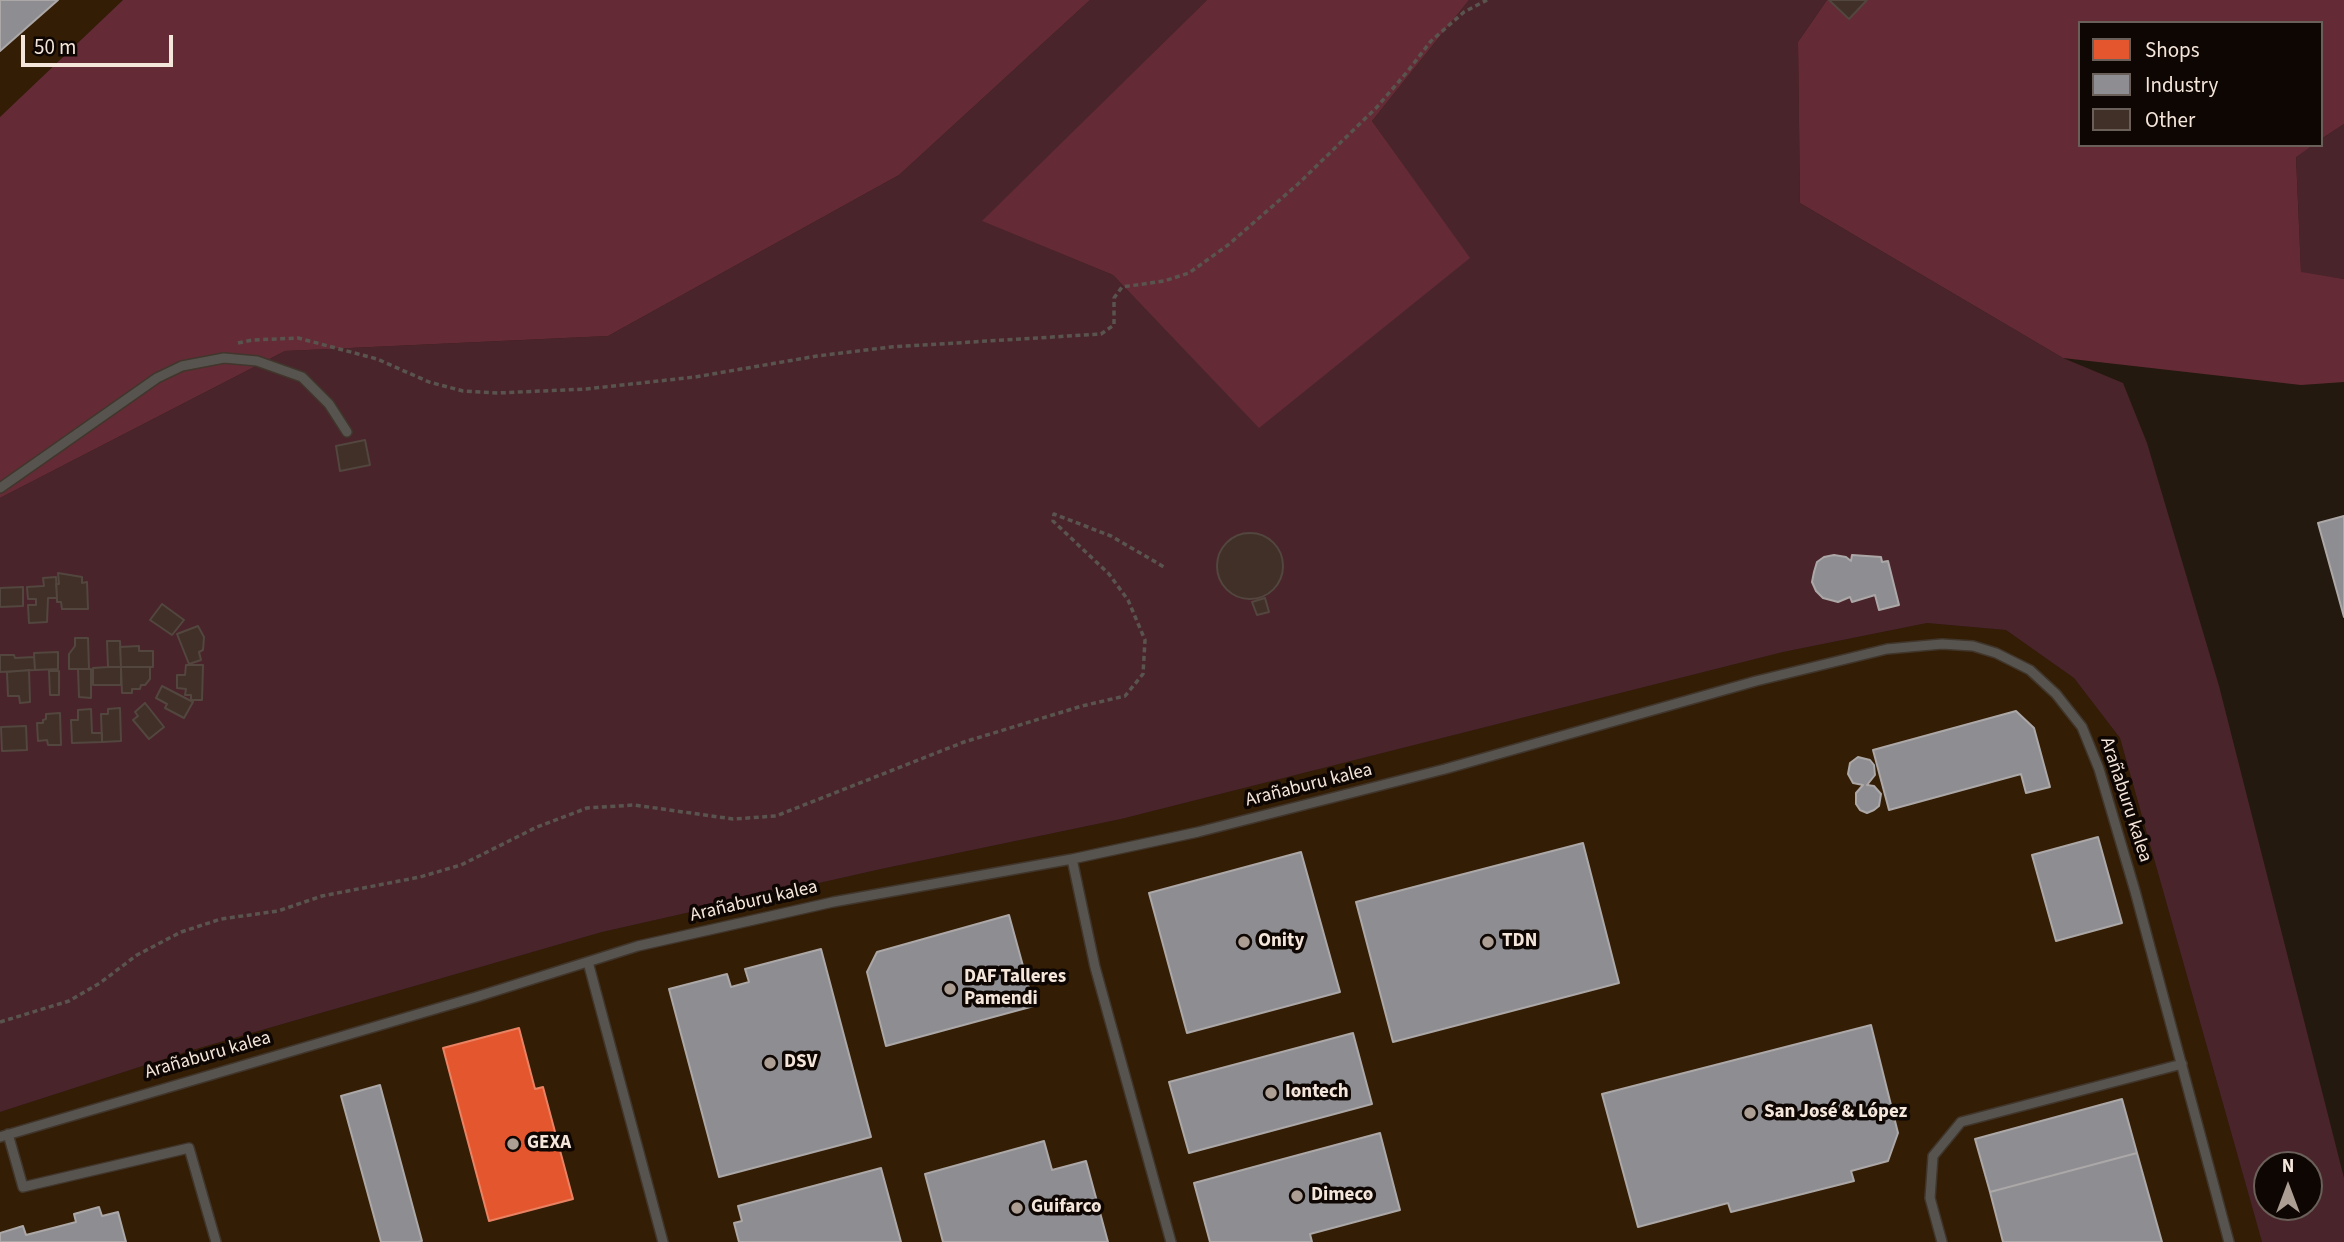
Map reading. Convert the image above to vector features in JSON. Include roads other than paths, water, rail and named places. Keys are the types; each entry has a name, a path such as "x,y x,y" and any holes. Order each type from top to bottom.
{"lane":[{"path":"0,488 157,378 182,366 224,358 257,361 302,377 328,404 347,432"},
{"name":"Arañaburu kalea","path":"4,1135 638,946 833,902 1072,859 1198,832 1445,769 1744,685 1887,649 1942,644 1973,646 1996,653 2030,670 2056,694 2082,727 2106,793 2229,1242"},
{"path":"1072,859 1095,967 1171,1242"},
{"path":"588,962 663,1242"},
{"path":"1942,1242 1930,1198 1933,1156 1961,1122 2182,1064"},
{"path":"4,1135 23,1187 189,1147 216,1242"}],"place":[{"name":"Onity","path":"1244,942"},
{"name":"TDN","path":"1488,942"},
{"name":"DAF Talleres Pamendi","path":"950,989"},
{"name":"DSV","path":"770,1063"},
{"name":"Iontech","path":"1271,1093"},
{"name":"San José & López","path":"1750,1113"},
{"name":"GEXA","path":"513,1144"},
{"name":"Dimeco","path":"1297,1196"},
{"name":"Guifarco","path":"1017,1208"}]}
